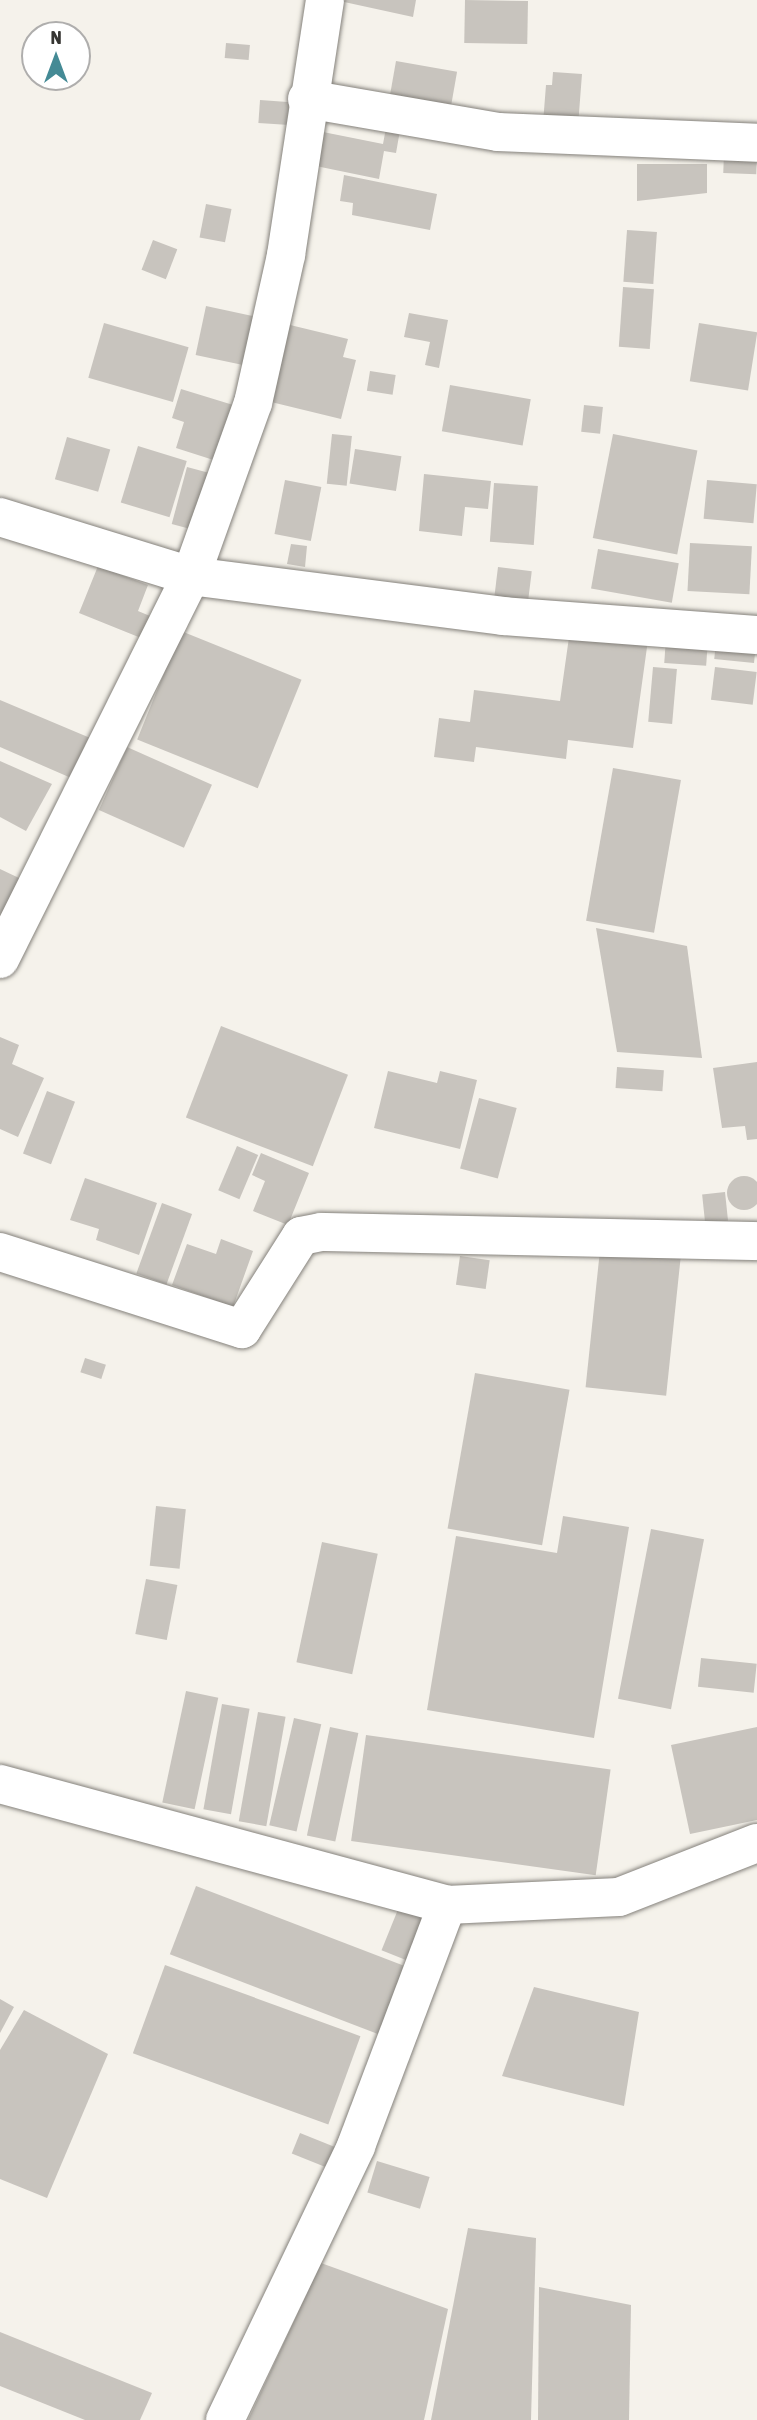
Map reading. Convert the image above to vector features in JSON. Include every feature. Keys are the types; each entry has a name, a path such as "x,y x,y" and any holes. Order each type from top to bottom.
{"street":[{"path":"0,959 191,576 253,402 286,255 307,99 325,0"},
{"path":"307,99 498,132 757,143"},
{"path":"0,517 191,576 503,616 757,635"},
{"path":"0,1252 242,1329 301,1236 321,1232 757,1241"},
{"path":"0,1784 447,1905 620,1897 757,1843"},
{"path":"225,2420 356,2146 447,1905"}],"building":[{"path":"335,0 416,0 413,17"},
{"path":"465,0 528,1 527,44 464,43"},
{"path":"226,43 250,45 249,60 225,58"},
{"path":"396,61 457,72 450,110 389,99"},
{"path":"553,72 582,74 578,126 543,123 546,85 552,85"},
{"path":"260,100 291,102 289,125 258,123"},
{"path":"388,117 402,119 396,153 384,151 379,179 311,165 318,131 383,144"},
{"path":"724,152 757,153 756,174 723,173"},
{"path":"637,164 707,164 707,193 637,201"},
{"path":"344,175 437,194 430,230 352,215 353,203 340,201"},
{"path":"206,204 232,209 225,242 200,237"},
{"path":"627,230 657,232 653,284 623,282"},
{"path":"153,240 177,249 166,279 142,270"},
{"path":"623,287 654,289 650,349 619,347"},
{"path":"206,306 267,319 256,368 196,355"},
{"path":"409,313 448,320 439,368 425,365 430,342 404,337"},
{"path":"104,323 189,347 173,402 88,378"},
{"path":"699,323 757,332 748,391 690,381"},
{"path":"286,324 348,339 343,357 356,360 341,419 267,401"},
{"path":"370,371 396,375 393,395 367,391"},
{"path":"450,385 531,399 523,446 442,431"},
{"path":"181,389 243,408 226,464 176,448 184,422 172,418"},
{"path":"584,405 603,407 600,434 581,432"},
{"path":"332,434 352,436 347,486 327,484"},
{"path":"613,434 697,450 677,554 593,538"},
{"path":"67,437 110,449 98,492 55,479"},
{"path":"138,446 187,461 170,517 121,502"},
{"path":"355,449 401,456 396,491 350,484"},
{"path":"187,467 216,475 201,532 172,524"},
{"path":"424,474 491,481 488,509 465,507 462,536 419,531"},
{"path":"285,480 321,487 311,541 275,534"},
{"path":"707,480 757,484 753,523 704,519"},
{"path":"494,483 538,486 534,545 490,542"},
{"path":"690,543 752,546 749,594 687,591"},
{"path":"291,544 307,546 305,567 287,564"},
{"path":"598,549 679,563 672,603 591,588"},
{"path":"98,566 148,585 138,611 150,616 141,638 79,613"},
{"path":"498,567 532,571 528,602 494,598"},
{"path":"570,630 648,640 633,748 568,740 566,759 476,747 474,762 434,757 439,718 470,722 474,690 560,701"},
{"path":"181,631 302,680 258,788 137,739"},
{"path":"666,638 708,641 706,666 664,663"},
{"path":"716,642 756,646 754,663 714,659"},
{"path":"653,667 677,669 672,724 648,722"},
{"path":"715,667 757,672 753,705 711,700"},
{"path":"0,700 95,740 78,781 0,747"},
{"path":"127,747 212,785 184,848 99,810"},
{"path":"0,761 52,784 26,831 0,817"},
{"path":"613,768 681,780 654,933 586,921"},
{"path":"0,869 19,878 0,920"},
{"path":"596,928 687,946 702,1058 617,1052"},
{"path":"221,1026 348,1075 313,1166 186,1117"},
{"path":"0,1037 19,1045 12,1064 44,1078 18,1137 0,1129"},
{"path":"757,1062 757,1139 747,1140 745,1126 722,1128 713,1068"},
{"path":"617,1067 664,1070 662,1091 616,1088"},
{"path":"388,1071 437,1083 440,1071 477,1080 460,1149 374,1128"},
{"path":"47,1091 75,1102 51,1164 23,1154"},
{"path":"479,1098 517,1108 498,1179 460,1169"},
{"path":"237,1146 258,1155 239,1199 218,1190"},
{"path":"261,1153 309,1173 288,1225 253,1211 265,1181 252,1175"},
{"path":"744,1176 756,1181 761,1193 756,1205 744,1210 732,1205 727,1193 732,1181"},
{"path":"85,1178 157,1203 139,1255 96,1240 99,1229 70,1220"},
{"path":"725,1192 728,1221 705,1223 702,1194"},
{"path":"162,1203 192,1214 166,1284 136,1273"},
{"path":"221,1239 253,1251 233,1307 172,1285 187,1244 216,1254"},
{"path":"600,1250 681,1258 666,1396 586,1387"},
{"path":"460,1256 490,1260 486,1289 456,1285"},
{"path":"85,1358 106,1365 101,1379 80,1372"},
{"path":"475,1373 570,1390 542,1545 448,1529"},
{"path":"156,1506 186,1509 180,1569 150,1566"},
{"path":"563,1516 629,1527 594,1738 427,1710 456,1536 557,1553"},
{"path":"651,1529 704,1539 671,1709 618,1699"},
{"path":"322,1542 378,1554 352,1674 296,1662"},
{"path":"146,1579 177,1585 167,1640 135,1634"},
{"path":"701,1658 757,1664 754,1693 698,1687"},
{"path":"186,1691 218,1698 195,1809 162,1803"},
{"path":"222,1704 250,1709 231,1814 203,1809"},
{"path":"258,1712 286,1717 266,1826 239,1821"},
{"path":"294,1718 321,1724 297,1831 269,1825"},
{"path":"330,1727 358,1733 335,1842 307,1836"},
{"path":"757,1727 757,1820 690,1834 671,1745"},
{"path":"366,1735 611,1769 596,1875 351,1841"},
{"path":"196,1886 410,1968 384,2036 170,1954"},
{"path":"401,1902 433,1915 414,1963 382,1950"},
{"path":"165,1965 360,2036 328,2124 133,2053"},
{"path":"534,1987 639,2012 624,2106 502,2076"},
{"path":"0,1999 14,2007 0,2033"},
{"path":"24,2010 108,2054 47,2198 0,2179 0,2050"},
{"path":"300,2133 342,2150 333,2170 292,2153"},
{"path":"377,2161 430,2177 420,2209 367,2193"},
{"path":"468,2228 536,2238 531,2420 431,2420"},
{"path":"321,2263 448,2309 424,2420 248,2420"},
{"path":"539,2287 631,2305 629,2420 538,2420"},
{"path":"0,2332 152,2393 140,2420 85,2420 0,2386"}]}
